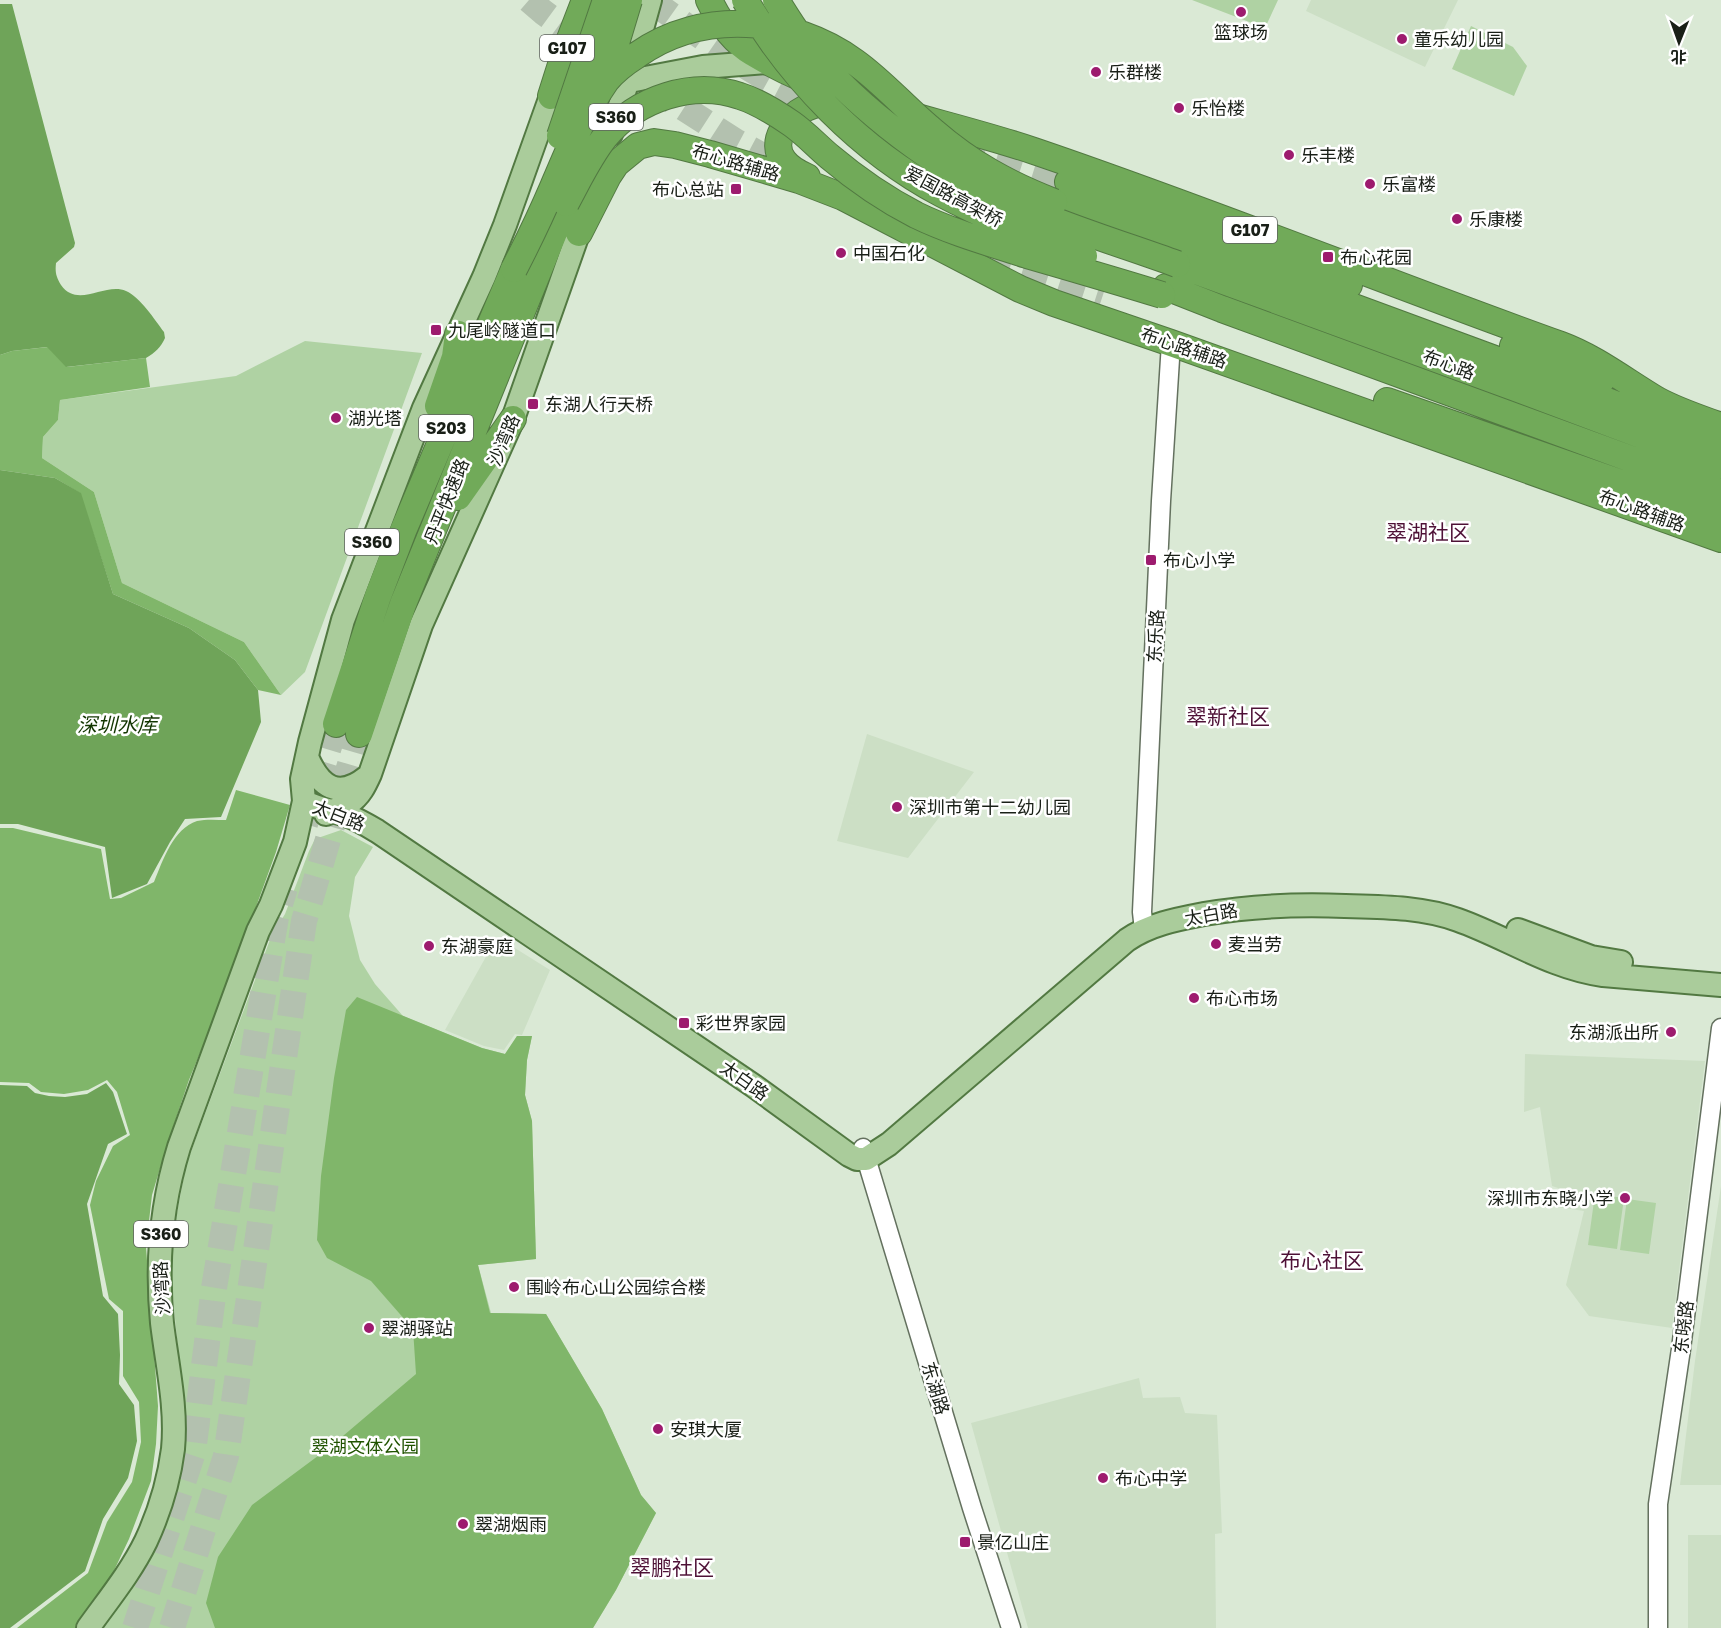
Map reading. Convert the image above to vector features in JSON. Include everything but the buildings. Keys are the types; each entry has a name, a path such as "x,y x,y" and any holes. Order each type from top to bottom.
{"highway":[{"name":"G107","path":"551,96 585,0"},
{"path":"600,0 594,23 595,32 598,40 610,44 626,31 642,0"},
{"path":"514,269 606,0"},
{"path":"566,203 629,0"},
{"name":"G107","path":"709,0 716,16 731,36 751,52 768,62 848,97 1033,151 1578,351 1659,401 1721,426"},
{"name":"爱国路高架桥","path":"745,0 774,45 818,96 861,139 900,168 941,193 1004,224 1168,282"},
{"name":"爱国路高架桥","path":"776,0 801,39 846,88 897,132 976,185 1168,282"},
{"path":"514,269 541,215 574,136 608,79 642,52 658,42 681,33 726,24 767,25 794,31 819,41 846,56 863,68 963,156 1028,192 1313,292 1721,445"},
{"path":"566,203 594,152 607,135 630,114 671,94 689,91 724,91 766,107 792,124 855,177 898,205 941,226 987,242 1168,282"},
{"path":"843,197 781,159 779,138 790,118 807,108 848,97"},
{"name":"布心路辅路","path":"579,233 616,164 638,146 654,142 675,145 774,173 843,197 1020,289 1054,303 1721,539"},
{"path":"1068,182 1586,374 1688,432"},
{"name":"丹平快速路","path":"359,734 403,604 566,203"},
{"name":"丹平快速路","path":"336,724 378,596 403,531 514,269"},
{"name":"布心路","path":"1168,282 1222,309 1721,492"},
{"name":"布心路","path":"1168,282 1513,387 1721,465"},
{"path":"1101,301 1721,518"},
{"path":"403,531 417,464 455,357 458,334"},
{"path":"432,534 513,419"}],"main road":[{"name":"沙湾路","path":"295,842 309,825 340,807 363,789 370,774 421,625 513,419 579,233 627,83 650,0"},
{"path":"551,96 703,67 768,62"},
{"name":"沙湾路","path":"88,1628 145,1541 162,1495 172,1451 175,1418 159,1294 161,1233 170,1178 179,1148 258,931 271,905 295,842 304,801 302,779 343,620 424,408 505,225 551,96"},
{"path":"307,757 317,776 332,787 340,789 359,784 370,774"},
{"path":"370,774 368,805 383,821"},
{"name":"太白路","path":"304,801 313,807 340,807 383,821 458,879"},
{"name":"太白路","path":"340,807 458,879 569,953 849,1155 857,1158 889,1144 1143,925 1170,911 1253,896 1428,900 1447,904 1591,957 1611,961 1721,971"},
{"name":"太白路","path":"1143,925 1245,908 1328,905 1407,908 1457,920 1553,961 1588,973 1721,985"}],"street":[{"name":"东乐路","path":"1143,925 1161,501 1171,343"},
{"name":"东晓路","path":"1658,1628 1658,1504 1721,1028"},
{"name":"东湖路","path":"865,1154 972,1508 1011,1628"}],"shaded area":[{"name":"童乐幼儿园","path":"1311,0 1458,0 1425,67 1306,11"},
{"name":"深圳市第十二幼儿园","path":"867,734 974,772 908,858 837,841"},
{"path":"497,937 550,970 522,1035 515,1034 504,1050 484,1046 445,1030"},
{"name":"深圳市东晓小学","path":"1525,1054 1705,1061 1672,1328 1589,1316 1566,1285 1584,1211 1558,1207 1564,1190 1552,1186 1540,1107 1524,1112"},
{"path":"1721,1186 1721,1485 1680,1485 1695,1361"},
{"name":"布心中学","path":"1139,1378 1143,1398 1180,1397 1185,1413 1217,1415 1222,1533 1215,1534 1216,1628 1028,1628 971,1423"},
{"path":"1688,1535 1721,1535 1721,1628 1688,1628"}],"green space":[{"path":"1192,0 1278,0 1265,28"},
{"path":"1471,26 1513,47 1527,66 1514,96 1452,69"},
{"path":"305,341 422,353 305,672 281,695 244,642 122,583 94,492 42,458 43,437 58,420 60,400 236,376"},
{"path":"48,347 67,367 146,358 150,387 60,400 58,420 43,437 42,458 94,492 122,583 244,642 281,695 258,690 235,660 189,628 113,594 80,493 55,478 0,470 0,355 12,351"},
{"path":"236,790 290,805 276,852 227,987 189,1080 152,1195 146,1247 158,1406 151,1481 129,1539 110,1579 78,1628 17,1628 88,1573 107,1522 132,1482 141,1442 139,1402 123,1376 123,1311 109,1299 90,1205 96,1181 113,1146 130,1135 117,1092 107,1080 88,1090 64,1094 41,1092 29,1083 0,1082 0,828 13,828 101,849 110,899 121,898 154,882 170,846 181,831 189,825 200,820 226,820"},
{"name":"翠湖文体公园","path":"341,830 373,847 355,877 349,916 360,960 375,984 403,1016 482,1048 505,1054 517,1036 532,1036 527,1060 525,1095 532,1121 536,1259 478,1265 491,1313 546,1314 602,1409 641,1495 656,1513 616,1590 593,1628 102,1628 133,1586 159,1539 178,1484 185,1420 172,1288 171,1245 186,1165 271,937 285,914 309,851 315,839"},
{"path":"357,997 482,1048 505,1054 517,1036 532,1036 527,1060 525,1095 532,1121 536,1259 478,1265 490,1313 546,1314 602,1409 641,1495 656,1513 616,1590 593,1628 215,1628 206,1603 218,1557 252,1505 330,1447 416,1374 413,1329 371,1281 327,1258 317,1240 321,1176 334,1078 346,1010"},
{"path":"1595,1194 1624,1198 1617,1249 1588,1245"},
{"path":"1627,1199 1656,1203 1649,1254 1620,1250"}],"water":[{"path":"0,4 12,4 75,243 74,247 56,263 58,279 68,292 75,295 118,289 137,298 164,332 165,338 157,350 146,358 66,367 47,347 12,351 0,355"},
{"name":"深圳水库","path":"0,470 55,478 81,493 113,594 189,628 235,660 258,690 261,722 221,817 185,819 147,884 112,898 105,847 18,824 0,824"},
{"path":"106,1083 113,1092 127,1134 108,1144 87,1204 103,1296 118,1314 119,1384 134,1405 137,1441 128,1478 103,1519 85,1571 10,1628 0,1628 0,1085 27,1086 35,1093 65,1097 87,1094"}],"tunnel":[{"path":"529,0 588,45"},
{"path":"650,0 767,79 819,104 887,125"},
{"path":"651,87 735,141 795,173"},
{"path":"959,148 1068,182"},
{"path":"984,263 1101,301"},
{"path":"305,824 336,724"},
{"path":"172,1628 226,1456 304,921 359,734"},
{"path":"135,1628 193,1452 214,1288 276,917 285,888"}],"place":[{"name":"篮球场","path":"1241,12"},
{"name":"童乐幼儿园","path":"1402,39"},
{"name":"乐群楼","path":"1096,72"},
{"name":"乐怡楼","path":"1179,108"},
{"name":"乐丰楼","path":"1289,155"},
{"name":"乐富楼","path":"1370,184"},
{"name":"布心总站","path":"736,189"},
{"name":"乐康楼","path":"1457,219"},
{"name":"中国石化","path":"841,253"},
{"name":"布心花园","path":"1328,257"},
{"name":"九尾岭隧道口","path":"436,330"},
{"name":"东湖人行天桥","path":"533,404"},
{"name":"湖光塔","path":"336,418"},
{"name":"布心小学","path":"1151,560"},
{"name":"深圳市第十二幼儿园","path":"897,807"},
{"name":"麦当劳","path":"1216,944"},
{"name":"东湖豪庭","path":"429,946"},
{"name":"布心市场","path":"1194,998"},
{"name":"彩世界家园","path":"684,1023"},
{"name":"东湖派出所","path":"1671,1032"},
{"name":"深圳市东晓小学","path":"1625,1198"},
{"name":"围岭布心山公园综合楼","path":"514,1287"},
{"name":"翠湖驿站","path":"369,1328"},
{"name":"安琪大厦","path":"658,1429"},
{"name":"布心中学","path":"1103,1478"},
{"name":"翠湖烟雨","path":"463,1524"},
{"name":"景亿山庄","path":"965,1542"}],"district":[{"name":"翠湖社区","path":"1428,532"},
{"name":"翠新社区","path":"1228,716"},
{"name":"布心社区","path":"1322,1260"},
{"name":"翠鹏社区","path":"672,1567"}]}
